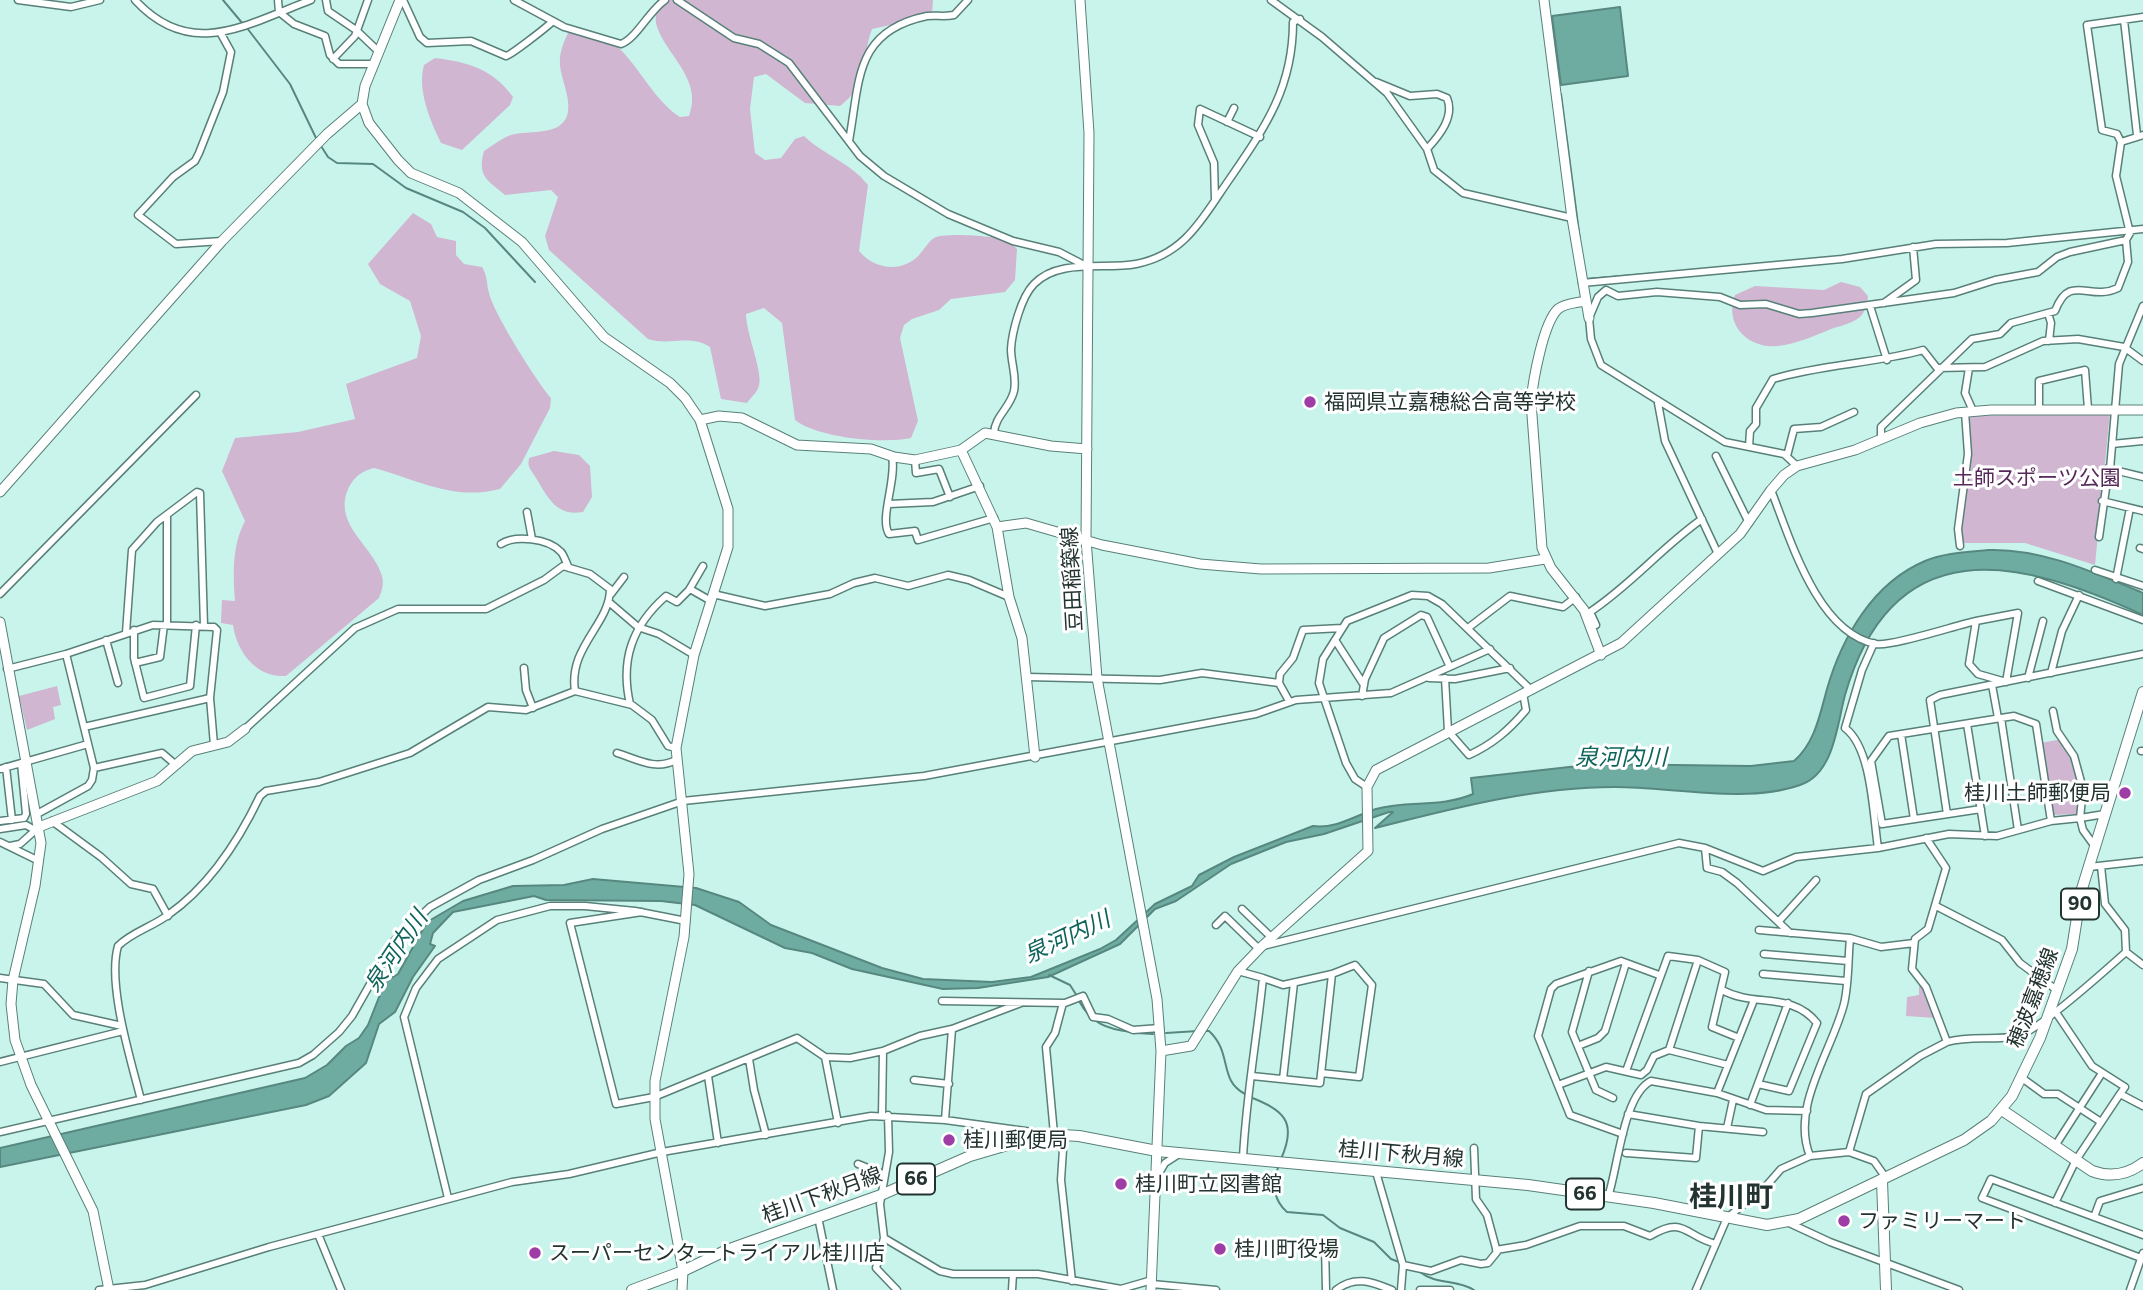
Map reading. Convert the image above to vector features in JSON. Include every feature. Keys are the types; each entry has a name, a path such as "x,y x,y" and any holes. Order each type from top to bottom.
{"main road":[{"name":"穂波嘉穂線","path":"2002,1110 2022,1078 2052,1014 2072,949 2081,892 2143,692"},
{"name":"桂川下秋月線","path":"632,1290 683,1271 727,1250 881,1195 970,1156 1054,1134 1157,1151 1478,1180 1608,1197 1767,1225 1789,1223 1964,1140 2002,1110"},
{"path":"2002,1110 2092,1171 2106,1175 2126,1173 2143,1163"},
{"path":"1884,1179 1884,1287"}],"street":[{"path":"18,0 71,7 100,0"},
{"path":"135,0 154,20 174,30 198,34 220,32 311,0"},
{"path":"278,0 279,12 294,23 325,36 333,59 343,65 358,62 372,64"},
{"path":"326,0 328,11 357,31 378,51"},
{"path":"333,59 357,31 368,0"},
{"path":"402,0 420,37 427,43 471,41 506,56 515,53 533,35 553,21"},
{"path":"402,0 372,64 362,104 369,122 411,173 459,193 522,242 604,337 670,383 700,420 728,509 728,547 694,655 676,748 689,878 686,921 654,1097 683,1271 682,1290"},
{"path":"514,0 553,21 608,43 621,44 631,38 640,23 665,0"},
{"path":"677,0 734,38 772,50 789,64 859,156 884,176 948,214 1013,241 1059,252 1087,267"},
{"path":"849,141 865,57 878,36 923,17 954,15 968,0"},
{"name":"豆田稲築線","path":"1080,0 1089,133 1086,540 1097,678 1148,941 1160,1028 1152,1285"},
{"path":"1272,0 1300,19 1387,93 1427,149 1434,170 1464,192 1572,218"},
{"path":"1544,0 1582,283 1593,346 1601,365 1725,442 1787,456 1797,466"},
{"path":"1881,439 1881,427 1972,339 2000,334 2011,323 2055,311 2061,295 2068,291 2109,292 2118,288 2127,262 2126,240 2130,233 2116,176 2121,142 2118,134 2102,130 2087,25 2143,17"},
{"path":"994,433 994,424 1013,393 1012,337 1030,288 1050,274 1072,267 1137,264 1154,258 1196,231 1260,137 1281,93 1294,44 1293,22 1300,19"},
{"path":"2121,142 2140,135 2124,20"},
{"path":"220,32 231,48 227,75 220,100 195,161 173,177 138,215 176,244 222,241"},
{"path":"1374,81 1410,96 1437,94 1447,98 1449,104 1444,127 1427,149"},
{"path":"0,492 222,241 327,134 362,104"},
{"path":"1227,122 1234,108"},
{"path":"1215,202 1214,163 1198,125 1200,109 1260,137"},
{"path":"1582,283 1842,259 1913,247 2130,233 2143,229"},
{"path":"1589,318 1598,297 1606,290 1618,296 1657,292 1720,297 1740,305 1766,304 1799,314 1883,305 1954,293 1994,280 2038,272 2057,257 2126,240"},
{"path":"1883,305 1916,280 1913,247"},
{"path":"1585,300 1565,305 1555,313 1533,381 1531,402 1539,531 1545,559 1576,597 1601,655"},
{"path":"1870,306 1886,360"},
{"path":"2143,306 2124,347 2110,467 2110,470 2143,477"},
{"path":"2048,313 2051,323 2049,341"},
{"path":"1749,447 1750,431 1756,424 1756,408 1773,380 1822,366 1886,360 1923,350 1937,368 1969,368 2000,363 2031,345 2078,339 2124,347 2143,361"},
{"path":"1960,545 1958,529 1968,454 1969,411 1965,393 1969,368"},
{"path":"2039,409 2039,381 2085,370 2088,409"},
{"path":"0,594 196,395"},
{"path":"1657,401 1665,442 1718,554"},
{"path":"1161,1051 1180,1050 1191,1046 1238,971 1272,937 1366,854 1369,835 1367,787 1372,773 1448,730 1621,643 1749,523 1771,490 1784,475 1797,466 1881,439 1940,416 1969,411 2143,410"},
{"path":"1787,456 1794,429 1821,427 1854,411"},
{"path":"700,420 719,416 742,418 797,445 871,449 915,460 961,450 985,433 1051,446 1087,449"},
{"path":"2112,444 2143,441"},
{"path":"961,450 996,523 1009,597 1022,638 1035,757"},
{"path":"891,456 894,474 885,526 889,534 915,531 918,540 996,523 1026,523 1086,540 1200,564 1272,569 1489,568 1545,559"},
{"path":"1716,456 1749,523"},
{"path":"915,460 916,473 939,469 950,497"},
{"path":"2099,537 2106,468 2110,467"},
{"path":"889,504 933,502 980,486"},
{"path":"1771,490 1809,584 1846,629 1873,643 2018,613 2006,682"},
{"path":"126,633 132,550 167,516 200,493 200,626 190,686 144,698 135,663 134,630"},
{"path":"2102,501 2143,511"},
{"path":"2116,579 2130,508"},
{"path":"527,512 532,539"},
{"path":"135,663 160,657 165,624 167,516"},
{"path":"1591,627 1596,625 1590,612 1611,598 1662,549 1702,519"},
{"path":"501,544 509,540 532,539 559,551 569,568"},
{"path":"10,846 20,844 36,828 157,781 192,751 233,739 355,628 398,609 486,609 544,580 563,566 601,580 610,589 610,599 638,626 694,655"},
{"path":"630,704 625,671 638,626 666,596 677,602 690,589 703,566"},
{"path":"2095,570 2142,586 2143,576"},
{"path":"690,589 712,598 765,606 830,594 854,583 875,578 908,586 948,575 969,580 1009,597"},
{"path":"575,691 580,651 624,577"},
{"path":"2038,581 2143,620"},
{"path":"1367,787 1350,774 1320,683 1320,667 1347,621 1420,594 1442,604 1510,668 1526,691 1526,710 1501,738 1469,755 1448,730 1445,678"},
{"path":"2051,673 2062,631 2079,595"},
{"path":"1468,628 1510,596 1563,607 1576,597"},
{"path":"1362,696 1384,638 1421,615 1427,617 1449,664"},
{"path":"1976,621 1969,664 1978,674 2006,682"},
{"path":"2028,678 2043,621"},
{"path":"0,622 23,762 37,814 40,861 13,980 12,1019 19,1056 93,1211 106,1290 157,1281 448,1198 662,1152 885,1115 1054,1134"},
{"path":"7,669 66,654 134,630 165,624 217,630 210,698 214,745"},
{"path":"1289,701 1279,683 1280,674 1293,657 1303,630 1342,628"},
{"path":"106,640 118,683"},
{"path":"1335,640 1364,685"},
{"path":"1873,643 1844,728 1856,740 1866,765 1878,848"},
{"path":"0,1132 51,1123 286,1068 313,1055 352,1016 395,940 430,907 479,880 533,860 602,829 683,801 924,776 1256,714 1289,701 1391,693 1427,678 1449,664 1490,649"},
{"path":"37,814 88,786 92,780 93,768 66,654"},
{"path":"1947,814 1930,701 1940,695 2143,654"},
{"path":"524,668 526,690 533,708"},
{"path":"1427,678 1445,678 1510,668"},
{"path":"1027,677 1160,680 1202,673 1279,683"},
{"path":"1992,685 2018,830"},
{"path":"141,1100 123,1028 116,968 118,946 168,916 197,889 222,859 249,820 260,796 267,791 319,782 410,753 488,707 533,708 575,691 596,699 630,704 652,720 668,746 676,748"},
{"path":"84,727 210,698"},
{"path":"2053,711 2059,735 2074,755 2083,789 2080,818 2083,830 2096,848"},
{"path":"1980,809 1882,824 1871,761 1889,736 2014,716 2036,724 2051,821"},
{"path":"1967,724 1985,836"},
{"path":"1900,734 1914,819"},
{"path":"12,820 3,768 88,744"},
{"path":"93,768 162,753 176,765"},
{"path":"617,753 655,765 667,765 676,760"},
{"path":"0,821 24,818 26,814 23,762"},
{"path":"1260,948 1679,843 1705,848 1751,869 1763,871 1796,857 1878,848 1949,834 1985,836 2051,821 2105,814"},
{"path":"52,821 101,857 131,884 153,889 168,916"},
{"path":"0,829 26,825 36,828"},
{"path":"1926,838 1946,863 1928,929 1918,935 1914,943 1914,975 1926,987 1947,1042"},
{"path":"0,842 40,861"},
{"path":"1705,848 1707,868 1722,873 1737,883 1790,933"},
{"path":"2090,867 2126,860 2143,861"},
{"path":"2101,866 2105,904 2125,930 2126,952 2143,965"},
{"path":"1779,921 1816,880"},
{"path":"448,1198 404,1017 416,988 438,959 497,920 550,906 584,906 642,912 686,921"},
{"path":"1936,906 2002,940 2021,963 2058,990"},
{"path":"1242,909 1272,937"},
{"path":"642,912 570,923 616,1104 654,1097 797,1038 825,1057 850,1058 883,1051 920,1036 952,1029 1023,1002"},
{"path":"1216,925 1225,916 1260,948"},
{"path":"1759,929 1850,938 1881,947 1914,943"},
{"path":"1810,1156 1805,1132 1807,1111 1841,1015 1850,938"},
{"path":"1849,1152 1866,1094 1920,1056 1947,1042 1958,1038 2018,1036 2052,1014 2126,952"},
{"path":"1764,954 1848,961"},
{"path":"1626,1071 1668,956 1698,960 1725,972 1712,1027 1739,1038"},
{"path":"1669,1050 1698,960"},
{"path":"1623,1134 1573,1117 1537,1031 1553,986 1615,961 1626,962 1659,975"},
{"path":"1578,1046 1598,1038 1605,1031 1626,962"},
{"path":"1238,971 1283,985 1332,974 1354,965 1372,985 1359,1077 1321,1073"},
{"path":"1589,971 1573,1027 1598,1094 1613,1098"},
{"path":"1252,1076 1320,1083 1332,974"},
{"path":"1763,974 1846,981"},
{"path":"0,978 44,984 73,1014 123,1028"},
{"path":"1243,1158 1245,1102 1252,1076 1264,978"},
{"path":"1283,1079 1294,983"},
{"path":"1722,990 1754,1000 1788,1003 1802,1008 1817,1023 1788,1091 1758,1084"},
{"path":"942,1001 1063,1003 1078,998 1093,1017 1108,1019 1133,1030 1160,1028"},
{"path":"1717,1094 1754,1000"},
{"path":"1063,1003 1055,1033 1049,1038 1046,1047 1072,1281"},
{"path":"1750,1105 1788,1003"},
{"path":"2052,1014 2092,1066 2125,1087 2076,1160 2056,1203"},
{"path":"0,1062 123,1028"},
{"path":"945,1120 952,1029"},
{"path":"1558,1086 1606,1067 1644,1074 1654,1056 1669,1050 1728,1065"},
{"path":"883,1051 889,1152 881,1195 884,1238 876,1268 897,1290"},
{"path":"825,1057 838,1123"},
{"path":"749,1059 766,1135"},
{"path":"2055,1146 2102,1073"},
{"path":"708,1076 718,1143"},
{"path":"2022,1078 2044,1094 2057,1094 2101,1122"},
{"path":"914,1080 949,1084"},
{"path":"1608,1197 1628,1114 1642,1086 1651,1081 1717,1094 1766,1110 1807,1111"},
{"path":"2120,1094 2143,1106"},
{"path":"1727,1128 1733,1100"},
{"path":"1628,1114 1699,1126 1763,1132"},
{"path":"1626,1153 1696,1158 1699,1126"},
{"path":"1403,1265 1431,1270 1461,1261 1481,1264 1493,1259 1496,1250 1487,1215 1476,1199 1478,1180 1474,1148"},
{"path":"1696,1290 1727,1218 1767,1185 1781,1169 1810,1156 1849,1152 1874,1161 1884,1179"},
{"path":"1157,1177 1165,1163 1181,1153"},
{"path":"858,1164 885,1175"},
{"path":"1376,1171 1403,1265 1401,1290"},
{"path":"2130,1290 2141,1270 2142,1256 1982,1198 1991,1179 2143,1235"},
{"path":"2094,1217 2100,1201 2143,1188"},
{"path":"818,1217 833,1290"},
{"path":"1789,1223 1959,1290"},
{"path":"1496,1250 1526,1245 1565,1229 1607,1225 1624,1226 1650,1236 1665,1226 1680,1227 1716,1244"},
{"path":"318,1234 341,1290"},
{"path":"884,1238 940,1271 953,1274 1045,1275 1121,1289 1152,1285 1216,1290"},
{"path":"1325,1244 1326,1290"},
{"path":"1012,1290 1013,1274"},
{"path":"1336,1290 1351,1281 1368,1281 1392,1290"},
{"path":"1420,1290 1450,1290"}],"green space":[{"path":"657,0 933,0 932,14 927,17 872,29 860,80 850,98 840,106 805,103 766,74 754,77 750,109 755,153 765,160 781,158 795,139 804,136 853,170 868,185 859,251 878,265 894,267 909,263 939,236 971,235 1003,239 1017,249 1015,280 1005,292 951,299 939,310 912,319 904,325 900,338 918,421 911,438 851,438 819,431 795,420 782,323 764,308 746,314 759,371 757,390 747,403 721,399 710,347 695,341 648,339 549,250 545,236 558,197 551,190 505,195 485,177 482,166 484,151 511,135 548,130 559,126 565,120 568,105 560,60 570,29 589,30 605,37 631,61 666,106 680,117 689,116 691,90 681,67 660,34 656,23"},
{"path":"435,58 479,68 497,80 513,97 510,105 462,150 441,143 423,95 424,65"},
{"path":"413,213 431,224 437,237 456,241 456,255 464,264 482,267 492,303 526,362 551,398 550,408 521,464 500,489 483,492 452,491 374,468 356,477 349,487 345,512 349,524 378,565 383,582 379,598 286,676 266,673 250,662 244,654 233,625 221,623 222,600 235,601 236,550 245,521 222,471 235,438 298,432 355,419 346,384 417,358 421,336 410,301 380,284 368,264"},
{"path":"1841,282 1860,287 1868,296 1863,314 1851,322 1798,342 1778,346 1767,346 1748,339 1736,325 1732,306 1735,295 1755,286 1824,290"},
{"name":"土師スポーツ公園","path":"2110,412 2095,565 2025,543 1963,543 1961,532 1968,416"},
{"path":"554,451 579,455 590,466 592,497 583,512 566,512 560,509 530,469 529,458"},
{"path":"57,686 61,705 53,707 55,719 27,730 19,696"},
{"path":"2057,740 2065,744 2072,754 2071,763 2080,788 2077,814 2052,815 2041,743"},
{"path":"1919,983 1924,988 1936,1018 1906,1016 1907,997 1919,995"}],"shaded area":[{"path":"1620,7 1628,76 1561,85 1552,16"},
{"path":"2008,550 2048,557 2125,585 2143,593 2143,615 2096,595 2050,580 2006,571 1965,571 1927,581 1894,604 1866,642 1845,695 1827,760 1820,771 1800,785 1779,791 1732,794 1615,787 1554,791 1464,806 1375,828 1393,812 1389,812 1324,834 1286,842 1231,864 1176,901 1155,909 1120,944 1048,977 978,988 943,989 852,969 812,953 785,948 695,905 661,901 546,900 534,896 453,912 433,933 430,944 435,946 413,977 395,1012 379,1024 366,1063 329,1096 306,1105 0,1167 0,1148 305,1078 327,1065 346,1046 359,1038 368,1025 385,982 398,974 427,922 463,901 513,886 564,885 593,879 696,888 739,902 771,925 882,968 923,979 992,982 1031,977 1100,949 1116,940 1155,904 1192,886 1199,875 1234,857 1313,826 1337,824 1376,809 1437,803 1473,794 1471,778 1596,764 1751,766 1794,761 1812,737 1841,650 1875,597 1906,571 1932,558"}],"waterway":[{"path":"223,0 243,24"},
{"path":"247,28 290,84 316,138"},
{"path":"1561,94 1580,240"},
{"path":"321,146 328,157 337,163 373,164 406,188 463,212 485,228 535,282"},
{"path":"1586,279 1682,271"},
{"path":"1049,975 1070,985 1077,996"},
{"path":"1079,1001 1100,1024 1131,1032"},
{"path":"1166,1033 1198,1031"},
{"path":"1203,1031 1209,1031 1216,1039 1231,1081 1245,1094"},
{"path":"1137,1033 1153,1034"},
{"path":"1250,1097 1279,1112 1284,1119 1288,1135 1281,1159"},
{"path":"1278,1168 1275,1192 1279,1203 1287,1212 1323,1215 1340,1228 1374,1242 1391,1259 1399,1262"},
{"path":"1420,1272 1433,1279 1461,1284 1474,1290"}],"place":[{"name":"福岡県立嘉穂総合高等学校","path":"1310,402"},
{"name":"桂川土師郵便局","path":"2125,793"},
{"name":"桂川郵便局","path":"949,1140"},
{"name":"桂川町立図書館","path":"1121,1184"},
{"name":"ファミリーマート","path":"1844,1221"},
{"name":"桂川町役場","path":"1220,1249"},
{"name":"スーパーセンタートライアル桂川店","path":"535,1253"}],"district":[{"name":"桂川町","path":"1731,1197"}],"water label":[{"name":"泉河内川","path":"1621,757"},
{"name":"泉河内川","path":"1067,937"},
{"name":"泉河内川","path":"396,951"}]}
